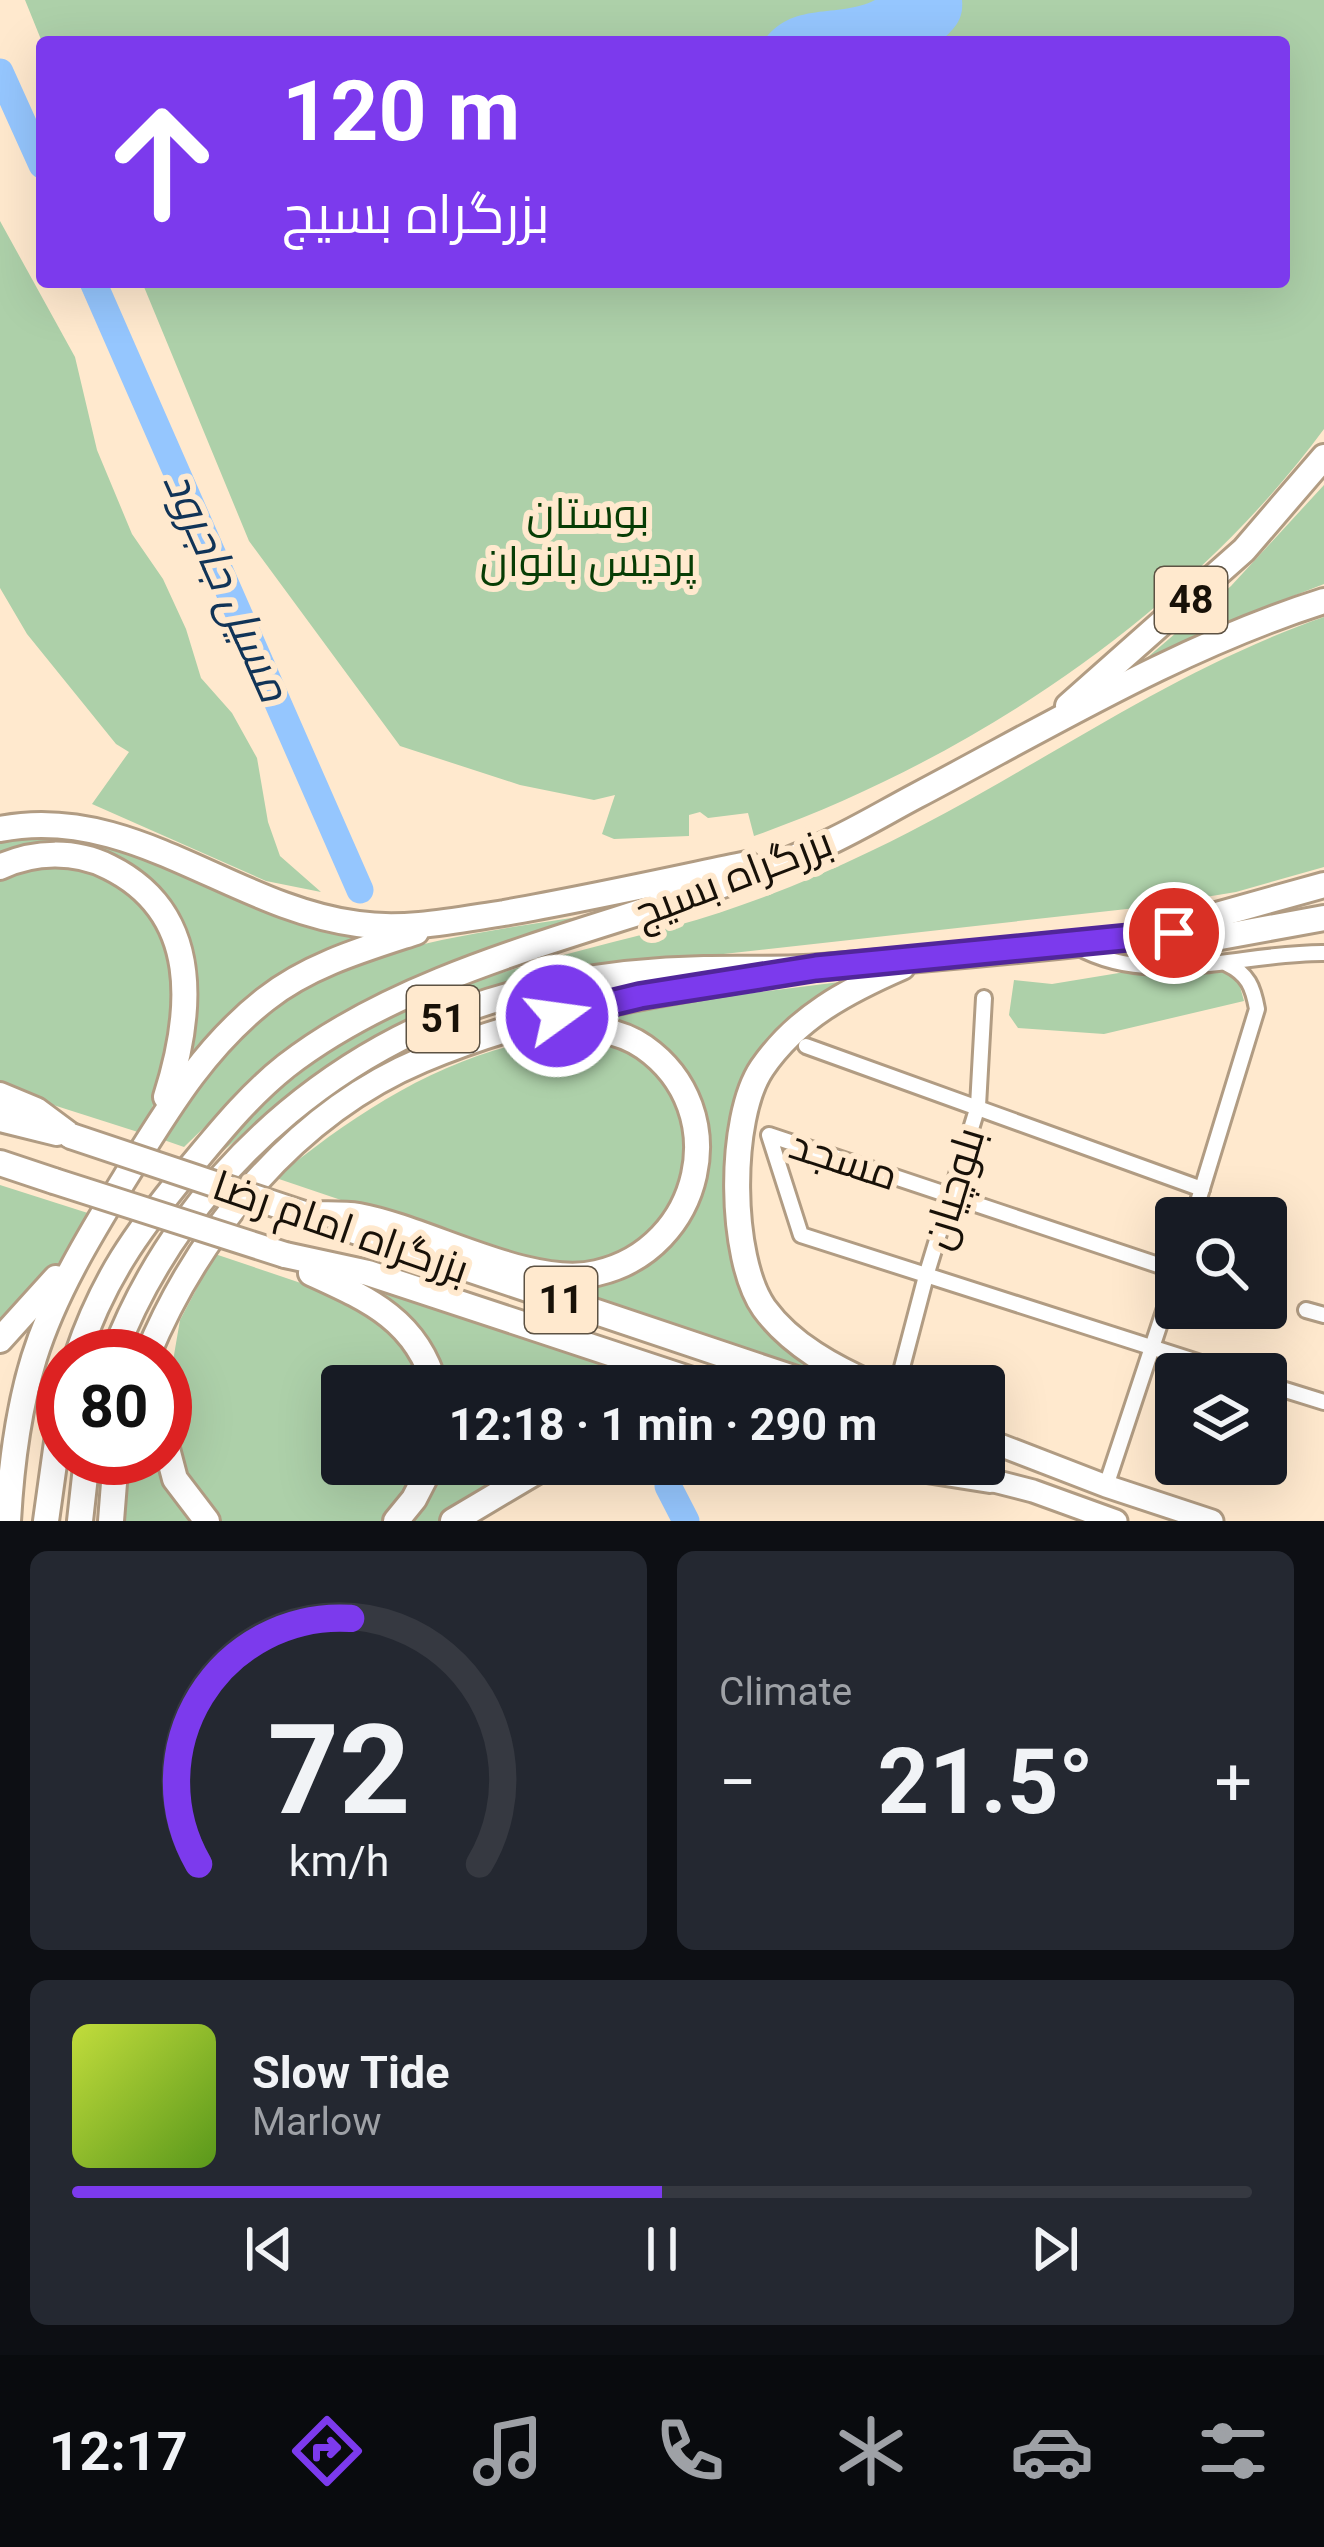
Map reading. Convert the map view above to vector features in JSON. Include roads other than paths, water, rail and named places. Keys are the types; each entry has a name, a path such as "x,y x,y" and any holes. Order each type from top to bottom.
{"highway":[{"name":"48","path":"1045,728 1244,550 1324,457"},
{"path":"1045,728 1188,654 1324,601"},
{"name":"بزرگراه بسیج","path":"87,1329 134,1236 242,1105 287,1066 373,1012 423,988 680,902 815,849 1045,728"},
{"path":"0,829 52,823 99,829 302,912 361,925 441,923 815,849"},
{"path":"0,867 42,854 85,858 129,878 164,914 179,947 185,1004 182,1042 157,1128"},
{"path":"1174,933 1213,916 1324,885"},
{"path":"1174,933 1215,938 1324,918"},
{"path":"8,1521 17,1432 33,1360 56,1301 91,1234 216,1042 269,996 333,960 441,923"},
{"name":"بزرگراه بسیج","path":"124,1329 168,1245 269,1127 333,1077 388,1044 485,1003 560,984 698,969 816,968 1174,933"},
{"path":"837,1365 802,1346 756,1295 741,1227 741,1132 755,1079 783,1042 836,997 921,958"},
{"path":"160,1329 194,1261 289,1148 351,1100 419,1061 533,1023 640,996 816,968"},
{"path":"304,1214 357,1216 550,1276 592,1275 629,1262 650,1248 677,1221 697,1171 698,1138 684,1093 659,1060 618,1034 533,1023"},
{"path":"0,1095 36,1110 71,1136"},
{"name":"بزرگراه امام رضا","path":"0,1119 71,1136 755,1365"},
{"name":"بزرگراه امام رضا","path":"0,1166 285,1255 368,1273 646,1365"},
{"path":"0,1340 91,1234"},
{"path":"285,1255 392,1314 422,1350 427,1365"},
{"path":"173,1329 194,1261"},
{"path":"46,1521 51,1485"},
{"path":"80,1521 84,1485"},
{"path":"111,1521 114,1485"},
{"path":"180,1485 207,1521"},
{"path":"396,1521 421,1485"},
{"path":"453,1521 514,1485"}],"main road":[{"path":"1005,1447 1212,1521"},
{"path":"1005,1483 1116,1521"}],"street":[{"path":"1073,945 1097,958 1180,967 1324,953"},
{"path":"1200,1197 1257,1009 1250,982 1227,964"},
{"name":"بلوچیان","path":"903,1365 978,1106 984,998"},
{"path":"806,1046 1202,1189"},
{"name":"مسجد","path":"926,1276 801,1235 769,1135 951,1195"},
{"path":"951,1195 1155,1266"},
{"path":"926,1276 1169,1353"},
{"path":"1306,1310 1324,1315"},
{"path":"1106,1486 1159,1329"},
{"path":"1287,1391 1324,1402"}],"water":[{"path":"875,0 962,0 957,24 946,36 768,36 801,15"}],"waterway":[{"name":"مسیل جاجرود","path":"0,72 36,152"},
{"name":"مسیل جاجرود","path":"96,288 360,890"},
{"name":"مسیل جاجرود","path":"668,1486 686,1521"}],"park label":[{"name":"بوستان پردیس بانوان","path":"588,537"}]}
